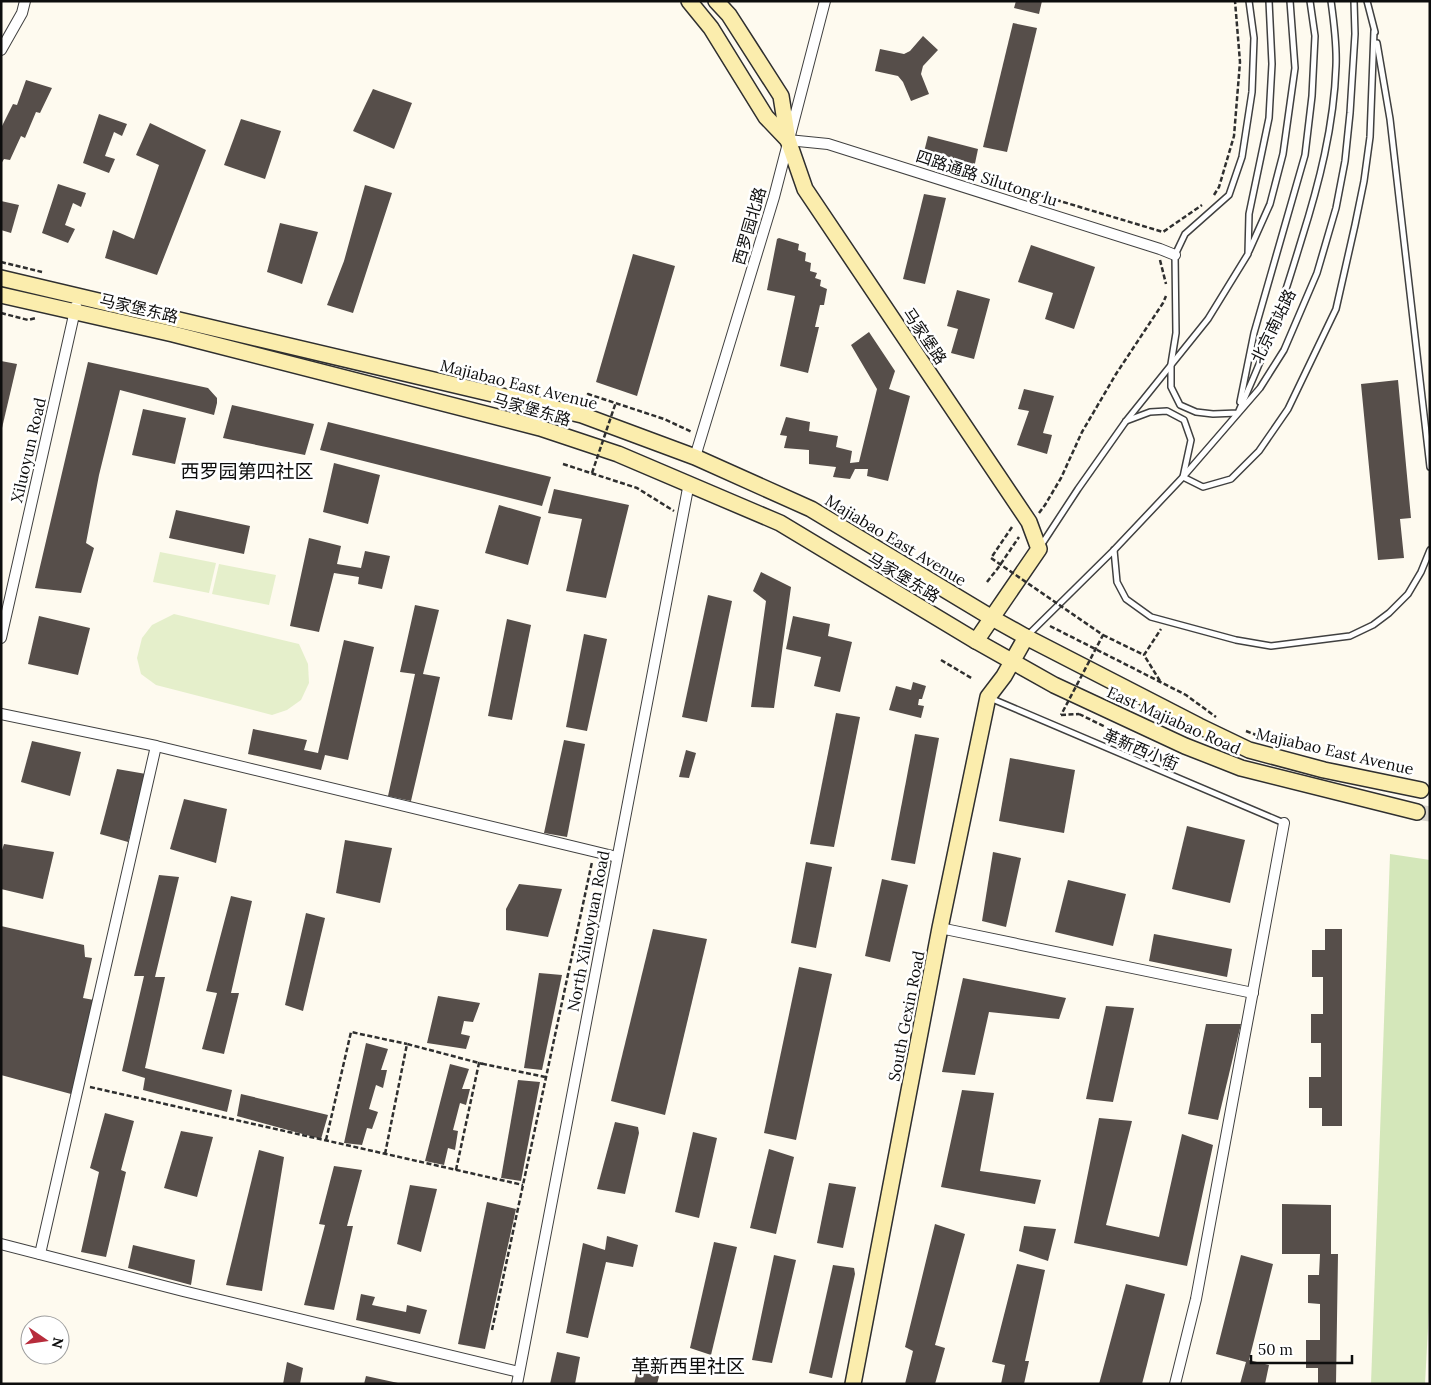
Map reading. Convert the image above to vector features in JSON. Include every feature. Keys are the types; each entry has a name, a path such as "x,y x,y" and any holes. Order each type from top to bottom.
{"main road":[{"name":"马家堡路","path":"689,1 711,28 766,118 788,140"},
{"name":"马家堡路","path":"716,1 729,15 781,96 788,140 805,189 1029,522 1039,549"},
{"name":"Majiabao East Avenue","path":"1,278 76,304 203,325 582,415 696,457 811,509 992,618"},
{"name":"马家堡东路","path":"1,295 76,304 173,334 540,428 618,454 780,523 1013,662"},
{"path":"976,641 1039,549"},
{"path":"992,618 1026,637"},
{"name":"Majiabao East Avenue","path":"1026,637 1249,750 1324,770 1421,790"},
{"name":"South Gexin Road","path":"853,1384 940,928 988,697 1013,662 1026,637"},
{"name":"East Majiabao Road","path":"1013,662 1056,686 1167,738 1241,768 1417,812"}],"street":[{"path":"1,50 22,13 25,1"},
{"name":"西罗园北路","path":"696,457 774,197 825,1"},
{"name":"四路通路 Silutong lu","path":"788,140 828,144 1160,249 1175,256"},
{"name":"Xiluoyun Road","path":"1,638 76,304"},
{"name":"North Xiluoyuan Road","path":"517,1384 689,483"},
{"path":"1,714 156,746 617,857"},
{"path":"40,1254 156,746"},
{"path":"1175,1384 1196,1299 1284,823"},
{"path":"940,928 1253,993"},
{"path":"1,1244 183,1291 519,1372"}],"lane":[{"path":"1238,413 1213,414 1196,412 1180,405 1171,387 1171,364 1176,333 1175,256 1184,234 1229,195 1242,156 1252,92 1254,38 1249,1"},
{"path":"1248,254 1249,214 1269,118 1272,64 1269,1"},
{"path":"1039,549 1126,421 1208,319 1248,254 1270,204 1283,154 1295,68 1290,1"},
{"path":"1238,413 1254,333 1305,155 1312,96 1315,36 1310,1"},
{"path":"1238,413 1265,349 1291,274 1312,206 1328,139 1336,65 1331,1"},
{"name":"北京南站路","path":"1026,637 1114,550 1183,477 1260,388 1284,350 1317,273 1336,208 1345,161 1350,112 1355,34 1354,1"},
{"path":"1367,1 1390,119 1430,467"},
{"path":"1126,421 1150,412 1167,412 1184,420 1191,440 1183,477 1203,487 1231,479 1259,451 1288,409 1336,309 1355,225 1370,137 1374,31"},
{"path":"1114,550 1117,582 1126,599 1151,617 1236,640 1270,646 1350,636 1372,625 1390,613 1408,594 1421,572 1430,550"},
{"name":"革新西小街","path":"988,697 1284,823"}],"path":[{"path":"1211,199 1219,187 1234,136 1240,62 1235,1"},
{"path":"1020,189 1163,232 1203,204"},
{"path":"1160,263 1166,285"},
{"path":"987,582 1029,522 1045,505 1062,478 1082,432 1168,292"},
{"path":"588,394 664,419 702,436"},
{"path":"592,473 616,402"},
{"path":"563,464 637,488 682,516"},
{"path":"1012,527 991,558 1103,635 1144,655 1160,682"},
{"path":"1144,655 1166,621"},
{"path":"1042,622 1186,695 1218,719"},
{"path":"1079,714 1060,716 1103,635"},
{"path":"941,660 972,679"},
{"path":"1243,730 1267,739"},
{"path":"1324,754 1351,760"},
{"path":"492,1330 594,851"},
{"path":"326,1140 351,1032 407,1044 482,1064 545,1077"},
{"path":"385,1154 407,1044"},
{"path":"456,1170 479,1063 482,1064"},
{"path":"79,1084 523,1185"}],"green space":[{"path":"160,552 216,563 209,593 153,582"},
{"path":"219,564 276,575 269,605 212,594"},
{"path":"174,614 299,644 308,664 309,683 301,700 287,710 272,715 156,685 141,674 137,658 142,638 152,625"},
{"path":"1390,854 1430,860 1430,1291 1425,1384 1371,1384"}],"building":[{"path":"1016,1 1042,1 1039,14 1014,8"},
{"path":"1013,23 1037,28 1007,152 983,147"},
{"path":"923,36 938,50 923,66 921,74 929,94 911,101 903,82 898,76 875,71 880,49 904,54 910,51"},
{"path":"26,80 52,88 40,113 36,112 25,138 21,136 10,160 4,159 1,164 1,128 13,104 17,105"},
{"path":"373,89 412,103 394,149 353,131"},
{"path":"99,114 127,124 122,136 114,132 105,156 115,159 109,173 83,163"},
{"path":"241,119 281,131 265,179 224,165"},
{"path":"150,123 206,150 157,275 105,258 113,230 134,239 159,165 136,155"},
{"path":"928,136 978,149 973,173 922,160"},
{"path":"58,184 86,193 81,207 73,203 65,225 75,229 68,243 42,233"},
{"path":"365,185 392,193 353,313 327,305 344,261"},
{"path":"924,194 946,198 925,284 903,279"},
{"path":"1,201 19,205 11,233 1,230"},
{"path":"280,223 318,232 302,284 267,272"},
{"path":"777,239 799,244 798,250 806,253 805,261 811,263 810,271 817,273 815,278 821,280 820,286 827,289 824,305 820,305 815,327 819,327 808,373 780,366 795,296 767,290"},
{"path":"1031,245 1095,267 1074,329 1045,319 1053,293 1018,282"},
{"path":"633,254 675,266 637,396 596,382"},
{"path":"957,290 990,299 974,359 951,353 958,329 947,326"},
{"path":"869,332 895,371 889,389 910,396 888,481 867,476 868,469 855,469 850,479 833,477 836,467 809,464 809,450 784,448 787,436 780,435 786,417 810,422 809,431 838,436 836,447 852,451 850,463 859,462 877,389 851,345"},
{"path":"1,361 17,364 2,428 1,428"},
{"path":"88,362 208,388 217,398 217,403 214,415 120,390 99,475 86,543 94,548 81,593 35,588"},
{"path":"1398,380 1411,518 1400,519 1404,558 1378,560 1361,384"},
{"path":"1024,389 1054,396 1043,433 1052,435 1047,454 1017,445 1029,411 1018,409"},
{"path":"232,405 314,424 305,455 223,438"},
{"path":"143,409 186,418 175,464 132,455"},
{"path":"328,422 551,477 542,506 320,450"},
{"path":"334,463 380,475 368,524 323,512"},
{"path":"554,489 629,505 606,598 566,591 582,519 548,513"},
{"path":"499,505 541,517 528,565 485,553"},
{"path":"176,510 250,526 244,554 169,538"},
{"path":"309,538 341,546 337,564 361,568 365,551 390,556 382,589 358,584 359,577 334,573 319,632 290,626"},
{"path":"761,572 791,587 774,708 751,707 766,601 753,591"},
{"path":"708,595 732,601 707,722 682,717"},
{"path":"415,605 439,610 423,674 440,677 411,801 388,796 415,674 400,672"},
{"path":"39,616 90,628 78,675 28,664"},
{"path":"793,616 830,624 828,636 852,642 840,692 814,686 821,657 786,649"},
{"path":"507,619 531,625 512,720 488,716"},
{"path":"584,634 607,639 587,731 566,727"},
{"path":"344,640 374,647 348,760 325,755 321,770 248,754 253,729 307,740 304,750 318,753"},
{"path":"913,682 926,686 918,705 924,706 921,718 889,710 896,686 911,690"},
{"path":"836,713 860,717 834,847 810,844"},
{"path":"915,734 939,738 915,864 891,860"},
{"path":"564,740 585,744 567,837 544,833"},
{"path":"32,741 81,752 70,796 21,782"},
{"path":"686,750 696,753 689,778 679,777"},
{"path":"1010,758 1075,770 1064,833 999,821"},
{"path":"117,769 146,774 128,842 100,834"},
{"path":"184,799 227,809 216,863 170,849"},
{"path":"1187,826 1245,840 1230,903 1172,889"},
{"path":"345,840 392,848 380,903 336,893"},
{"path":"4,844 54,852 43,899 1,889 1,853"},
{"path":"993,852 1021,858 1006,927 982,921"},
{"path":"806,862 832,867 816,948 791,943"},
{"path":"159,875 179,877 155,977 165,977 145,1068 232,1090 227,1112 143,1090 145,1078 122,1071 144,976 134,976"},
{"path":"882,879 908,885 890,962 865,956"},
{"path":"1068,880 1126,894 1113,946 1055,932"},
{"path":"519,884 562,889 548,937 506,930 506,909"},
{"path":"231,896 252,901 231,993 239,993 224,1054 202,1049 217,993 206,991"},
{"path":"306,913 325,918 303,1011 285,1005"},
{"path":"1,926 84,945 85,957 92,958 83,998 94,1000 71,1094 1,1075"},
{"path":"653,929 707,939 665,1115 611,1101"},
{"path":"1325,929 1342,929 1342,1126 1322,1126 1322,1108 1309,1108 1309,1077 1321,1077 1321,1043 1311,1043 1311,1014 1323,1014 1323,977 1312,977 1312,950 1325,950"},
{"path":"1154,934 1232,949 1227,977 1149,961"},
{"path":"799,967 832,974 796,1140 764,1133"},
{"path":"539,973 562,975 542,1070 524,1068"},
{"path":"963,978 1066,998 1059,1019 989,1012 975,1075 942,1072"},
{"path":"438,996 480,1003 473,1022 464,1021 461,1034 470,1036 466,1049 427,1043"},
{"path":"1106,1006 1134,1008 1113,1102 1086,1099"},
{"path":"1206,1024 1241,1024 1218,1120 1188,1114"},
{"path":"366,1043 388,1049 381,1070 387,1070 383,1088 376,1085 369,1109 378,1112 372,1129 367,1128 362,1145 344,1143"},
{"path":"450,1064 469,1069 462,1089 470,1089 466,1105 460,1103 453,1130 458,1131 455,1150 448,1148 444,1165 425,1161"},
{"path":"518,1080 540,1082 521,1181 501,1178"},
{"path":"962,1090 994,1093 980,1171 1041,1180 1035,1204 941,1187"},
{"path":"241,1094 328,1115 321,1139 237,1116"},
{"path":"105,1113 134,1121 121,1170 126,1172 106,1257 81,1252 99,1172 90,1168"},
{"path":"1099,1118 1132,1121 1106,1225 1159,1237 1182,1134 1213,1145 1187,1266 1074,1243"},
{"path":"615,1122 638,1127 639,1133 625,1194 597,1189"},
{"path":"181,1131 213,1137 197,1197 164,1188"},
{"path":"693,1132 717,1138 699,1218 675,1212"},
{"path":"769,1149 794,1157 776,1234 750,1228"},
{"path":"259,1150 284,1157 262,1291 226,1285"},
{"path":"334,1166 362,1170 347,1226 353,1226 334,1310 304,1305 325,1225 319,1224"},
{"path":"829,1183 856,1187 843,1248 817,1243"},
{"path":"410,1185 437,1189 421,1252 397,1244"},
{"path":"487,1202 516,1209 485,1349 458,1344"},
{"path":"1282,1204 1331,1205 1331,1254 1338,1254 1336,1384 1318,1384 1318,1368 1306,1368 1306,1340 1320,1340 1320,1304 1308,1303 1308,1275 1319,1275 1320,1254 1282,1254"},
{"path":"935,1224 965,1234 935,1345 945,1348 935,1384 905,1384 913,1351 905,1347"},
{"path":"1024,1226 1056,1229 1048,1261 1019,1251"},
{"path":"607,1236 638,1245 633,1267 606,1262 588,1338 566,1333 583,1243 605,1250"},
{"path":"714,1242 737,1247 711,1355 690,1348"},
{"path":"133,1245 195,1260 191,1285 128,1268"},
{"path":"774,1255 796,1260 772,1363 752,1360"},
{"path":"1241,1255 1273,1264 1249,1360 1269,1365 1265,1384 1240,1384 1246,1362 1216,1354"},
{"path":"1017,1264 1045,1270 1025,1361 1029,1361 1024,1384 1001,1384 1005,1365 992,1362"},
{"path":"833,1265 854,1268 855,1274 832,1378 809,1373"},
{"path":"1126,1284 1165,1294 1142,1384 1099,1384"},
{"path":"361,1294 375,1297 372,1305 406,1312 407,1305 427,1310 420,1334 356,1320"},
{"path":"557,1352 580,1357 575,1384 550,1384"},
{"path":"287,1362 303,1368 300,1384 283,1384"},
{"path":"638,1368 661,1369 657,1384 634,1384"},
{"path":"366,1376 398,1383 398,1384 364,1384"}],"tunnel":[{"path":"1417,812 1430,814"}],"district":[{"name":"西罗园第四社区","path":"247,471"},
{"name":"革新西里社区","path":"688,1366"}]}
